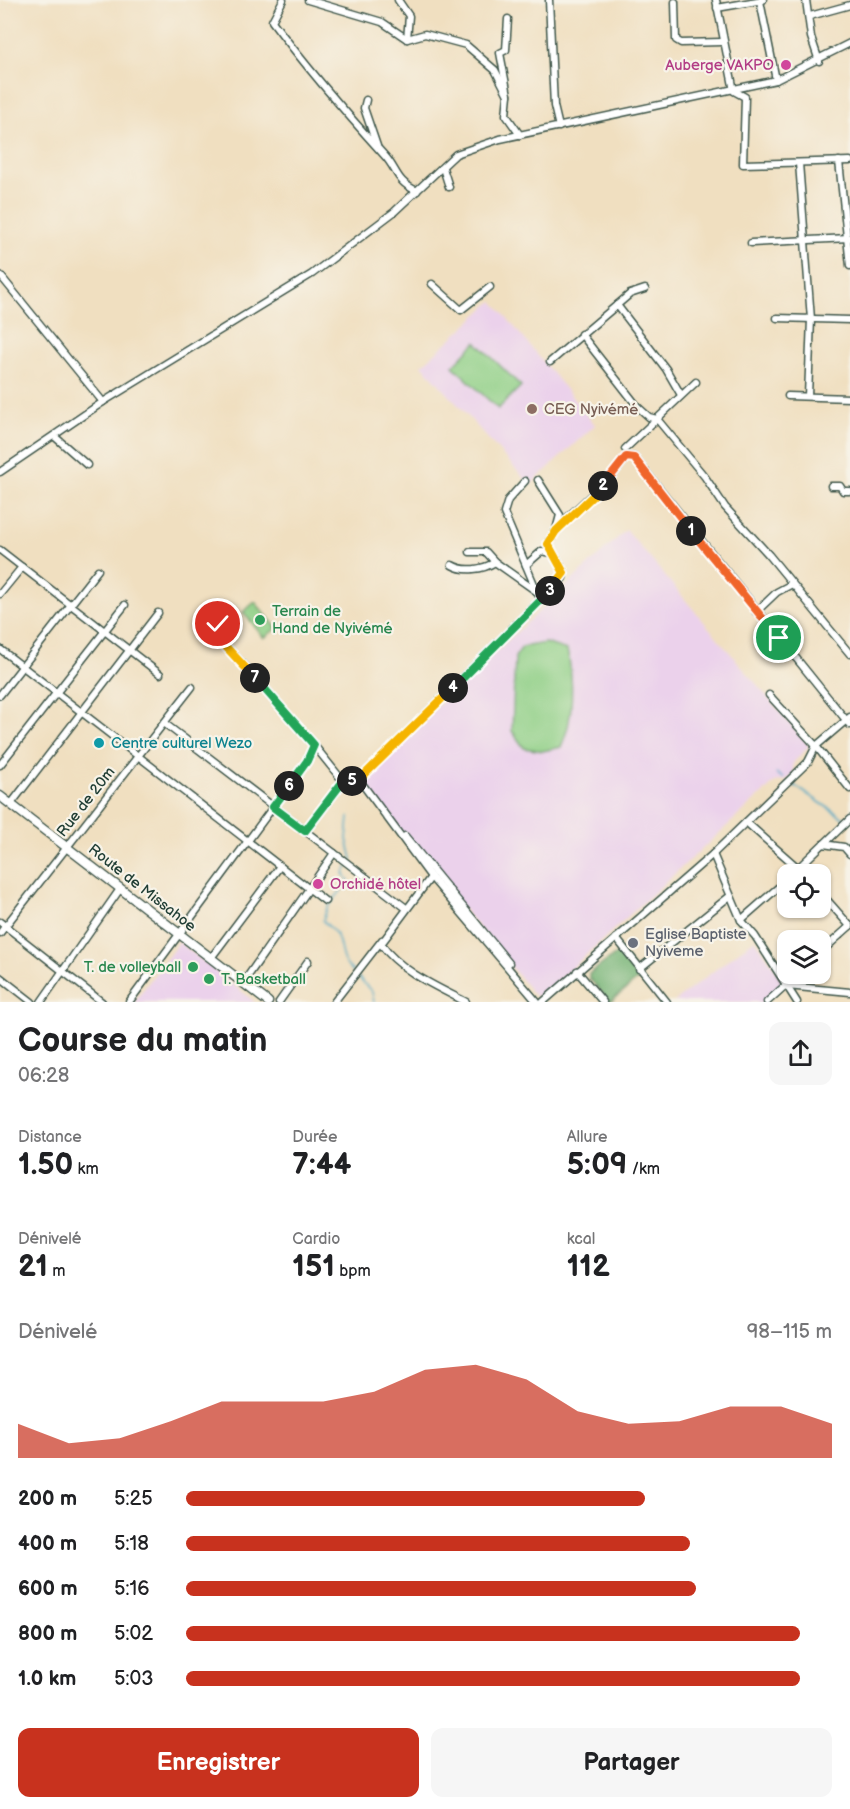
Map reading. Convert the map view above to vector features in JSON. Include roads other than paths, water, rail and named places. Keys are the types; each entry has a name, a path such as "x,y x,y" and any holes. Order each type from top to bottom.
{"main road":[{"name":"Route de Missahoe","path":"0,796 268,1002"}],"street":[{"path":"283,0 272,21 311,73 333,94 379,150 405,186 417,191"},
{"path":"308,0 382,22 407,39 425,34 466,45 491,65 508,95"},
{"path":"398,0 409,16 407,39"},
{"path":"549,0 554,106 560,127"},
{"path":"716,0 722,42 734,91 745,97 743,164 850,161"},
{"path":"717,8 762,0 776,80"},
{"path":"806,0 810,16 811,37 819,61"},
{"path":"675,2 676,40 681,43 722,42"},
{"path":"810,16 850,5"},
{"path":"508,19 506,50 500,54 508,95 506,115 520,135"},
{"path":"0,472 103,402 312,274 362,238 456,154 500,139 734,91 776,80 819,61 850,43"},
{"path":"366,100 364,108 379,150"},
{"path":"839,161 849,238 850,266"},
{"path":"799,164 811,319 808,396"},
{"path":"443,168 449,187"},
{"path":"751,243 849,238"},
{"path":"0,276 103,402"},
{"path":"432,284 461,310 490,287"},
{"path":"550,362 630,294 645,289"},
{"path":"617,305 666,369 681,395"},
{"path":"777,318 850,320"},
{"path":"581,334 638,407 649,417 657,419 705,477 725,507 850,654"},
{"path":"625,448 696,382"},
{"path":"788,396 850,398"},
{"path":"54,436 87,465"},
{"path":"358,781 564,575 548,544 556,531 614,476 626,457 634,458 756,612 849,721 816,746 808,762 712,854 540,1002"},
{"path":"538,480 560,515 556,531"},
{"path":"525,481 508,501 504,513 540,601"},
{"path":"831,486 840,486 843,491 850,491"},
{"path":"0,550 160,674"},
{"path":"526,565 542,551 552,553"},
{"path":"470,552 486,552 495,562 536,591"},
{"path":"452,565 458,568 480,569 495,562"},
{"path":"0,594 22,567"},
{"path":"0,695 98,570"},
{"path":"756,612 777,592 792,584"},
{"path":"0,765 124,604"},
{"path":"129,1002 307,761 314,745 213,633 228,609"},
{"path":"11,804 158,613"},
{"path":"0,649 325,901"},
{"path":"255,675 342,780 363,785 431,877 540,1002"},
{"name":"Rue de 20m","path":"0,933 3,924 192,687"},
{"path":"769,695 816,746 850,789"},
{"path":"164,723 406,908"},
{"path":"305,831 344,780 358,781 435,870 540,1002"},
{"path":"804,864 850,819"},
{"path":"746,822 795,864"},
{"path":"823,844 844,847 850,854"},
{"path":"243,983 334,853"},
{"path":"712,854 741,920 755,936 797,1002"},
{"path":"211,958 280,866"},
{"path":"334,1002 435,870"},
{"path":"431,877 381,944 389,956 435,987 467,1002"},
{"path":"41,1002 120,889"},
{"path":"741,920 777,889"},
{"path":"639,969 730,896"},
{"path":"831,904 850,926 831,943"},
{"path":"3,924 102,1002"},
{"path":"616,938 667,1002"},
{"path":"279,1002 308,961"},
{"path":"395,961 424,980 467,1002"},
{"path":"577,970 603,1002"},
{"path":"0,976 32,1002"},
{"path":"767,1002 786,986 850,992"}],"waterway":[{"path":"776,773 783,778"},
{"path":"789,782 845,819"},
{"path":"349,817 347,839 352,859 350,863"},
{"path":"348,867 344,873 349,881 327,908 323,921 336,934 344,960 354,972"},
{"path":"357,976 372,992 374,1002"}],"place":[{"name":"Auberge VAKPO","path":"786,65"},
{"name":"CEG Nyivémé","path":"532,409"},
{"name":"Terrain de Hand de Nyivémé","path":"260,620"},
{"name":"Centre culturel Wezo","path":"99,743"},
{"name":"Orchidé hôtel","path":"318,884"},
{"name":"Eglise Baptiste Nyiveme","path":"633,943"},
{"name":"T. de volleyball","path":"193,967"},
{"name":"T. Basketball","path":"209,979"}]}
